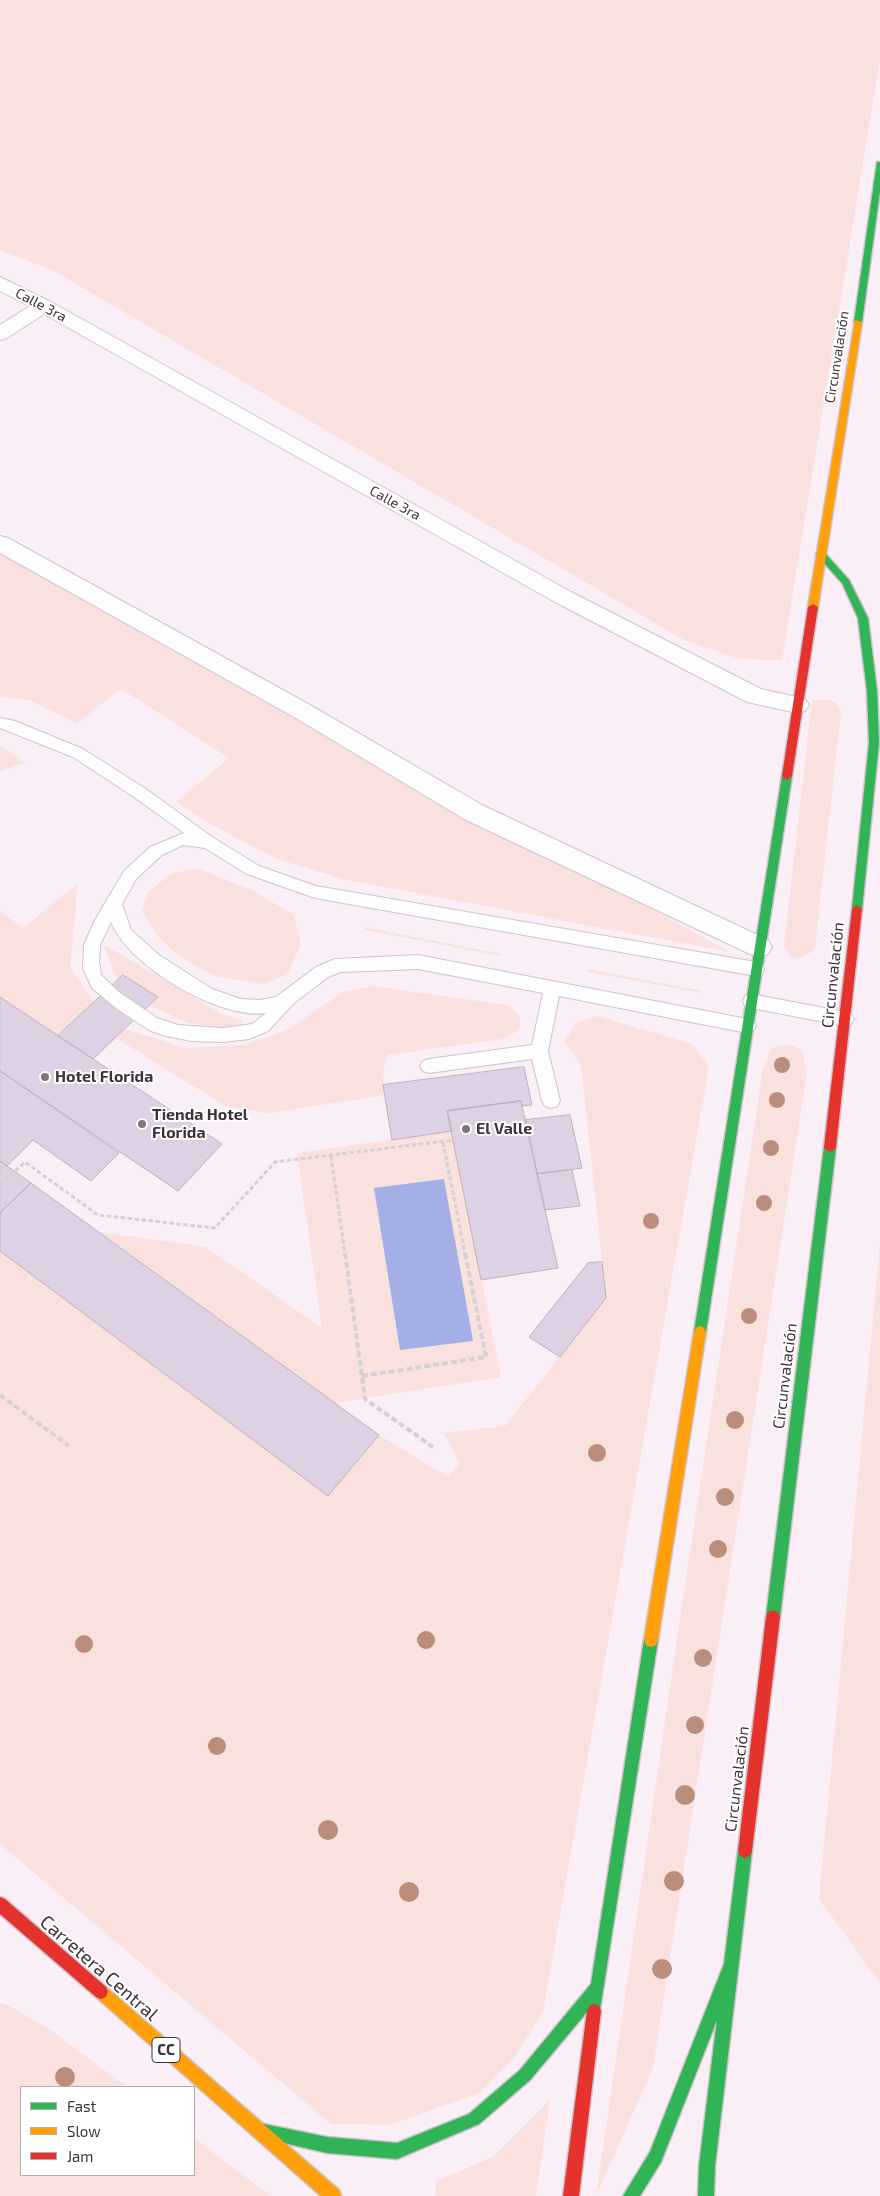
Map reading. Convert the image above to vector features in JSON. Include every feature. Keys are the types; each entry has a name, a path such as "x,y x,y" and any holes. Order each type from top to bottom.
{"main road":[{"name":"Circunvalación","path":"571,2196 597,1988 864,281 880,164"},
{"name":"Circunvalación","path":"631,2196 656,2157 731,1964 845,1019 874,743 876,692 863,618 846,582 821,554"},
{"name":"Carretera Central","path":"0,1904 333,2196"},
{"path":"706,2196 707,2166 731,1964"},
{"path":"258,2131 327,2145 397,2151 474,2119 525,2075 597,1988"}],"street":[{"name":"Calle 3ra","path":"0,283 563,597 755,696 797,705"},
{"path":"0,334 44,306"},
{"path":"0,543 302,711 473,812 758,958"}],"lane":[{"path":"0,723 10,725 78,753 140,793 208,842 253,870 315,892 758,958"},
{"path":"208,842 182,839 156,851 130,875 95,937 90,951 94,977 100,988 157,1026 172,1031 223,1036 243,1034 259,1029 304,984 335,966 388,961 418,962 747,1026"},
{"path":"114,904 120,924 128,938 163,968 221,1002 239,1007 257,1007 288,999"},
{"path":"551,1101 539,1051 552,989"},
{"path":"751,1001 845,1019"},
{"path":"429,1066 539,1051"}],"path":[{"path":"0,1185 25,1162 98,1215 215,1228 275,1162 454,1140"},
{"path":"362,1376 486,1357 443,1142"},
{"path":"331,1156 365,1399 433,1447"},
{"path":"0,1395 69,1446"}],"shaded area":[{"path":"0,0 880,0 880,59 782,660 740,659 684,640 54,271 0,250"},
{"path":"0,553 730,952 346,880 277,859 214,826 176,802 229,758 121,689 77,723 29,700 0,697"},
{"path":"820,699 836,702 841,712 815,948 805,957 791,958 784,946 811,709 813,701"},
{"path":"0,745 25,763 0,771"},
{"path":"195,868 250,889 294,915 301,944 288,974 264,984 215,976 177,955 156,934 142,911 148,892 171,874"},
{"path":"78,883 70,967 94,1002 58,1036 0,997 0,911 23,928"},
{"path":"365,927 501,954 501,956 365,930"},
{"path":"103,944 222,1014 245,1022 228,1028 188,1023 155,1008 117,978"},
{"path":"589,969 702,991 702,993 588,972"},
{"path":"372,986 507,1005 520,1016 519,1030 503,1039 388,1055 384,1075 385,1095 269,1113 227,1107 116,1038 125,1029 185,1048 244,1045 289,1029 343,992"},
{"path":"597,1016 692,1044 709,1067 543,2012 514,2058 479,2093 390,2125 331,2124 0,1844 0,1251 328,1495 379,1435 448,1477 460,1463 444,1433 505,1426 606,1298 581,1064 564,1042 576,1023"},
{"path":"788,1044 802,1050 807,1073 653,2068 596,2196 763,1068 772,1048"},
{"path":"452,1131 501,1377 334,1403 100,1232 206,1247 322,1328 297,1153"},
{"path":"880,1243 880,1983 819,1899"},
{"path":"0,2003 6,2004 52,2031 126,2086 20,2086 20,2176 195,2176 195,2139 271,2196 0,2196"},
{"path":"550,2100 536,2196 435,2196 436,2181 493,2157"}],"water":[{"path":"444,1179 473,1341 400,1350 374,1188"}],"building":[{"path":"123,975 158,997 93,1059 58,1036"},
{"path":"0,997 222,1144 178,1191 0,1071"},
{"path":"524,1067 532,1105 522,1106 521,1101 447,1111 452,1131 392,1140 383,1085"},
{"path":"0,1071 119,1153 91,1181 33,1140 7,1166 0,1161"},
{"path":"521,1101 558,1268 481,1280 447,1111"},
{"path":"570,1115 582,1168 537,1174 526,1120"},
{"path":"0,1161 31,1183 0,1213"},
{"path":"572,1170 580,1206 545,1210 537,1174"},
{"path":"31,1183 379,1435 328,1496 0,1251 0,1213"},
{"path":"602,1262 606,1298 560,1357 529,1337 588,1263"}],"traffic: fast":[{"path":"858,322 880,164"},
{"path":"821,554 846,582 863,618 872,691 874,743 857,909"},
{"path":"700,1332 787,776"},
{"path":"773,1617 830,1147"},
{"path":"594,2011 651,1640"},
{"path":"631,2196 656,2157 731,1964 745,1851"},
{"path":"706,2196 707,2166 731,1964"},
{"path":"259,2131 327,2145 397,2151 474,2119 525,2075 597,1988"}],"traffic: slow":[{"path":"813,607 858,322"},
{"path":"651,1640 700,1332"},
{"path":"101,1992 333,2196"}],"traffic: jam":[{"path":"787,776 813,607"},
{"path":"830,1147 857,909"},
{"path":"745,1851 773,1617"},
{"path":"0,1904 101,1992"},
{"path":"571,2196 594,2011"}],"place":[{"name":"Hotel Florida","path":"45,1077"},
{"name":"Tienda Hotel Florida","path":"142,1124"},
{"name":"El Valle","path":"466,1129"}]}
